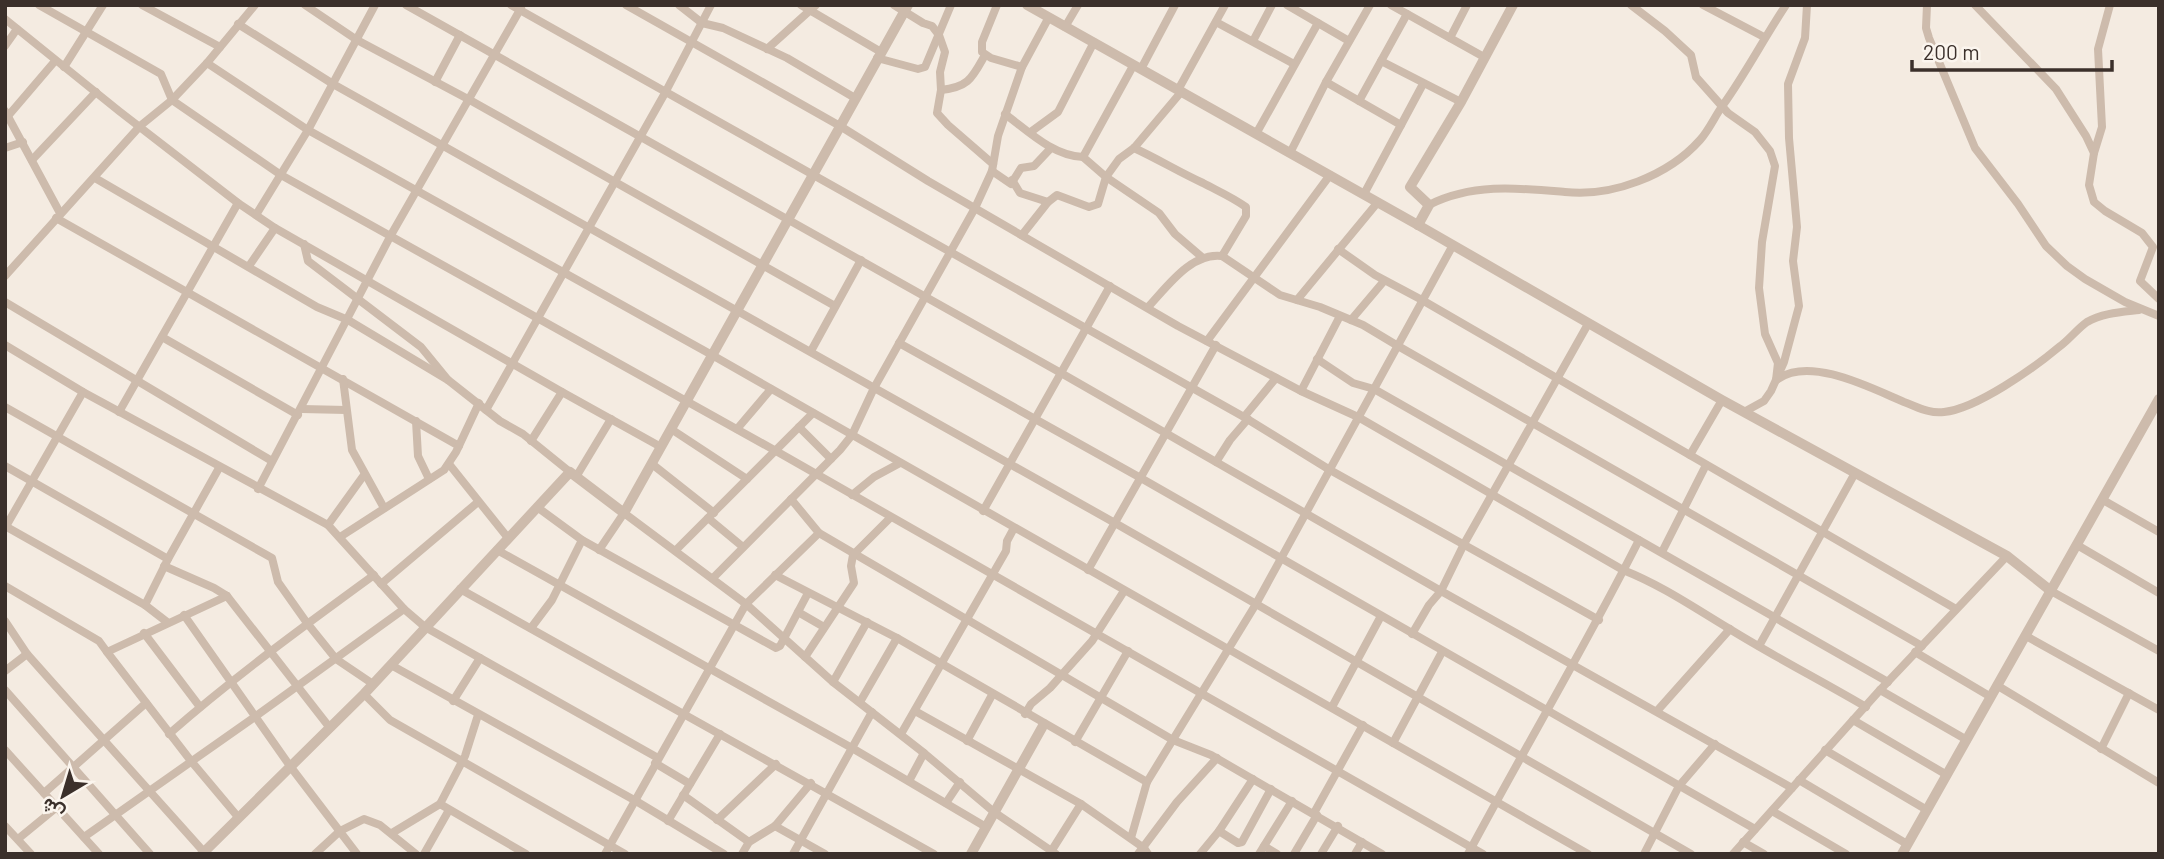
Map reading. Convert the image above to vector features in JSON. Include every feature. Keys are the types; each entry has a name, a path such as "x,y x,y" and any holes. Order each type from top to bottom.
{"street":[{"path":"39,5 161,74 172,100 281,175 816,473 1470,850 1483,854"},
{"path":"64,68 103,5"},
{"path":"142,5 220,47"},
{"path":"5,276 140,126 172,100 207,63 254,5"},
{"path":"305,5 356,40 468,99 835,306"},
{"path":"256,215 308,130 375,5"},
{"path":"406,5 1793,788"},
{"path":"626,5 840,126 1110,286 1276,378 1359,418 1866,706"},
{"path":"679,5 702,23 723,28 767,49 855,98"},
{"path":"340,537 449,464 538,319 665,93 711,5"},
{"path":"801,5 813,8 879,55 923,69 951,5"},
{"path":"997,5 981,49 985,55 1022,67"},
{"path":"1065,27 1078,5"},
{"path":"1083,157 1175,5"},
{"path":"1022,235 1048,202 1059,195 1089,207 1098,204 1106,177 1119,159 1134,148 1180,90 1225,5"},
{"path":"1253,41 1272,5"},
{"path":"1287,5 1349,41"},
{"path":"1290,153 1325,82 1370,5"},
{"path":"1391,5 1484,57"},
{"path":"1450,38 1467,5"},
{"path":"1429,205 1410,187 1461,102 1513,5"},
{"path":"1631,5 1691,55 1696,78 1735,119 1762,138 1770,151 1775,166 1762,242 1759,288 1765,334 1778,363 1776,380"},
{"path":"1703,5 1765,37"},
{"path":"1418,225 1429,205 1475,190 1506,187 1577,193 1608,190 1661,172 1700,140 1786,5"},
{"path":"1744,412 1764,401 1776,380 1784,362 1799,306 1794,261 1797,227 1789,138 1788,84 1805,37 1807,5"},
{"path":"1927,5 1926,28 1929,38 1975,148 2046,246 2067,266 2105,292 2159,316"},
{"path":"1975,5 2056,89 2094,153"},
{"path":"2110,5 2098,49 2102,127 2094,153 2090,195 2105,212 2142,233 2153,247 2140,281 2159,299"},
{"path":"258,489 391,235 518,7 665,93 1246,418 1331,470 1599,620"},
{"path":"599,550 662,447 789,220 879,55 902,7 923,23 932,26 939,35 945,52 940,72 938,114 1008,183 1011,184 1021,168 1034,166 1051,148"},
{"path":"1033,7 1722,400 2007,556 2052,592 2159,651"},
{"path":"767,49 813,8"},
{"path":"1359,101 1407,14"},
{"path":"712,578 852,435 874,388 975,208 993,168 998,136 1022,67 1049,17"},
{"path":"5,19 238,203 275,228 662,447"},
{"path":"1216,22 1294,64"},
{"path":"1256,134 1318,23"},
{"path":"238,24 333,84 1115,523 1656,832 1690,854"},
{"path":"5,46 17,29"},
{"path":"435,82 460,35"},
{"path":"1032,131 1058,112 1094,42"},
{"path":"941,90 962,86 968,82 985,55"},
{"path":"55,61 7,114 58,215 459,446"},
{"path":"1381,61 1461,102"},
{"path":"207,63 308,130 712,355 1588,854"},
{"path":"1325,82 1401,125"},
{"path":"1364,194 1423,83"},
{"path":"32,160 96,92"},
{"path":"1005,114 1026,130 1032,131 1051,148 1070,156 1083,157 1106,177 1159,213 1175,234 1203,258"},
{"path":"5,148 23,142"},
{"path":"1134,148 1167,162 1246,207 1246,216 1222,256"},
{"path":"1088,570 1191,387 1211,343 1254,278 1330,175"},
{"path":"95,178 317,307 348,320 448,380 746,604 833,682 925,752 995,812 1054,852 1081,804"},
{"path":"1012,180 1020,192 1048,202"},
{"path":"1297,300 1378,202"},
{"path":"119,412 238,203"},
{"path":"249,266 275,228"},
{"path":"304,244 308,261 421,347 448,380"},
{"path":"1131,838 1147,782 1256,604 1453,245"},
{"path":"1338,249 1384,281 1422,300 1956,609"},
{"path":"1148,307 1191,264 1203,258 1222,256 1280,295 1380,333 1532,424 1800,576 1991,697"},
{"path":"811,351 861,260"},
{"path":"1351,320 1384,281"},
{"path":"983,510 1110,286"},
{"path":"5,302 272,461"},
{"path":"1776,380 1795,370 1816,370 1930,413 1947,412 1993,393 2060,347 2086,323 2110,314 2141,310"},
{"path":"1301,391 1340,316"},
{"path":"1412,634 1429,605 1441,591 1464,544 1588,324"},
{"path":"162,337 300,412 346,410"},
{"path":"899,343 1755,829"},
{"path":"5,345 219,468 328,525 404,609 425,627 657,760 690,784"},
{"path":"1317,359 1353,383 1374,389 1888,682"},
{"path":"1216,463 1276,378"},
{"path":"343,379 352,450 384,508"},
{"path":"737,429 771,389"},
{"path":"83,392 6,527 145,604 167,622"},
{"path":"531,441 562,392"},
{"path":"1902,854 2077,545 2155,415 2159,398"},
{"path":"1690,455 1722,400"},
{"path":"5,407 272,558 278,582 307,623 336,659 373,684"},
{"path":"676,550 813,414"},
{"path":"5,621 27,654 203,853 373,684 537,507 573,474 611,419"},
{"path":"416,421 419,460 429,479"},
{"path":"799,427 831,459"},
{"path":"671,429 747,479"},
{"path":"852,495 874,477 900,463"},
{"path":"449,464 508,538"},
{"path":"652,464 743,547"},
{"path":"1662,552 1706,465"},
{"path":"5,466 34,481 166,563 227,596 330,728"},
{"path":"145,604 219,468"},
{"path":"1759,646 1856,473"},
{"path":"328,525 364,475"},
{"path":"791,499 819,533 853,555 1172,740 1217,758 1382,854"},
{"path":"2103,500 2159,532"},
{"path":"381,584 478,502"},
{"path":"537,507 582,540 775,648 785,639 808,593"},
{"path":"805,657 854,583 851,566 853,555 890,518"},
{"path":"901,734 1006,551 1007,541 1014,528"},
{"path":"607,850 746,604 819,533"},
{"path":"531,628 559,585 582,540"},
{"path":"1470,850 1494,802 1599,620 1639,540"},
{"path":"2077,545 2159,593"},
{"path":"497,550 852,748 986,827"},
{"path":"1733,854 1880,690 2007,556"},
{"path":"169,734 307,623 374,575"},
{"path":"775,575 897,638 1147,782"},
{"path":"5,586 99,641 169,734 237,817"},
{"path":"460,589 934,854"},
{"path":"1025,713 1035,700 1051,688 1098,634 1124,591"},
{"path":"107,652 227,596"},
{"path":"84,837 404,609"},
{"path":"798,612 824,626"},
{"path":"184,615 290,766 356,854"},
{"path":"1332,706 1381,617"},
{"path":"833,682 867,622"},
{"path":"1657,711 1730,629"},
{"path":"144,634 200,707"},
{"path":"2026,636 2159,710"},
{"path":"860,702 897,638"},
{"path":"1075,742 1128,651"},
{"path":"1393,743 1442,652"},
{"path":"5,671 27,654"},
{"path":"453,701 480,659"},
{"path":"391,665 636,801 724,854"},
{"path":"1998,686 2159,783"},
{"path":"5,690 150,854"},
{"path":"1880,690 1967,740"},
{"path":"2101,749 2129,693"},
{"path":"363,694 390,720 463,760 607,850 625,854"},
{"path":"967,741 992,695"},
{"path":"44,793 146,703"},
{"path":"915,711 1081,804 1131,838 1143,852 1177,802 1217,758"},
{"path":"793,854 872,712"},
{"path":"392,833 440,804 463,760 478,715"},
{"path":"1853,720 1947,775"},
{"path":"971,854 1044,724"},
{"path":"1294,854 1363,724"},
{"path":"668,821 720,734"},
{"path":"1644,854 1679,786 1715,744"},
{"path":"5,750 9,761 44,793 94,852"},
{"path":"1825,750 1927,810"},
{"path":"909,781 925,752"},
{"path":"717,820 776,764"},
{"path":"1200,854 1219,831 1253,779"},
{"path":"1799,780 1907,844"},
{"path":"946,803 960,782"},
{"path":"742,854 749,842 775,827 811,783"},
{"path":"1219,831 1238,843 1242,842 1271,789"},
{"path":"683,795 749,842"},
{"path":"1277,854 1261,850 1292,801"},
{"path":"440,804 526,854"},
{"path":"18,839 57,807"},
{"path":"424,854 449,810"},
{"path":"1772,811 1846,854"},
{"path":"315,854 340,831 364,819 372,820 392,833 416,854"},
{"path":"1321,854 1338,826"},
{"path":"775,827 825,854"},
{"path":"6,829 31,854"},
{"path":"1355,854 1362,842"},
{"path":"1743,842 1764,854"},
{"path":"1207,846 1213,854"}]}
